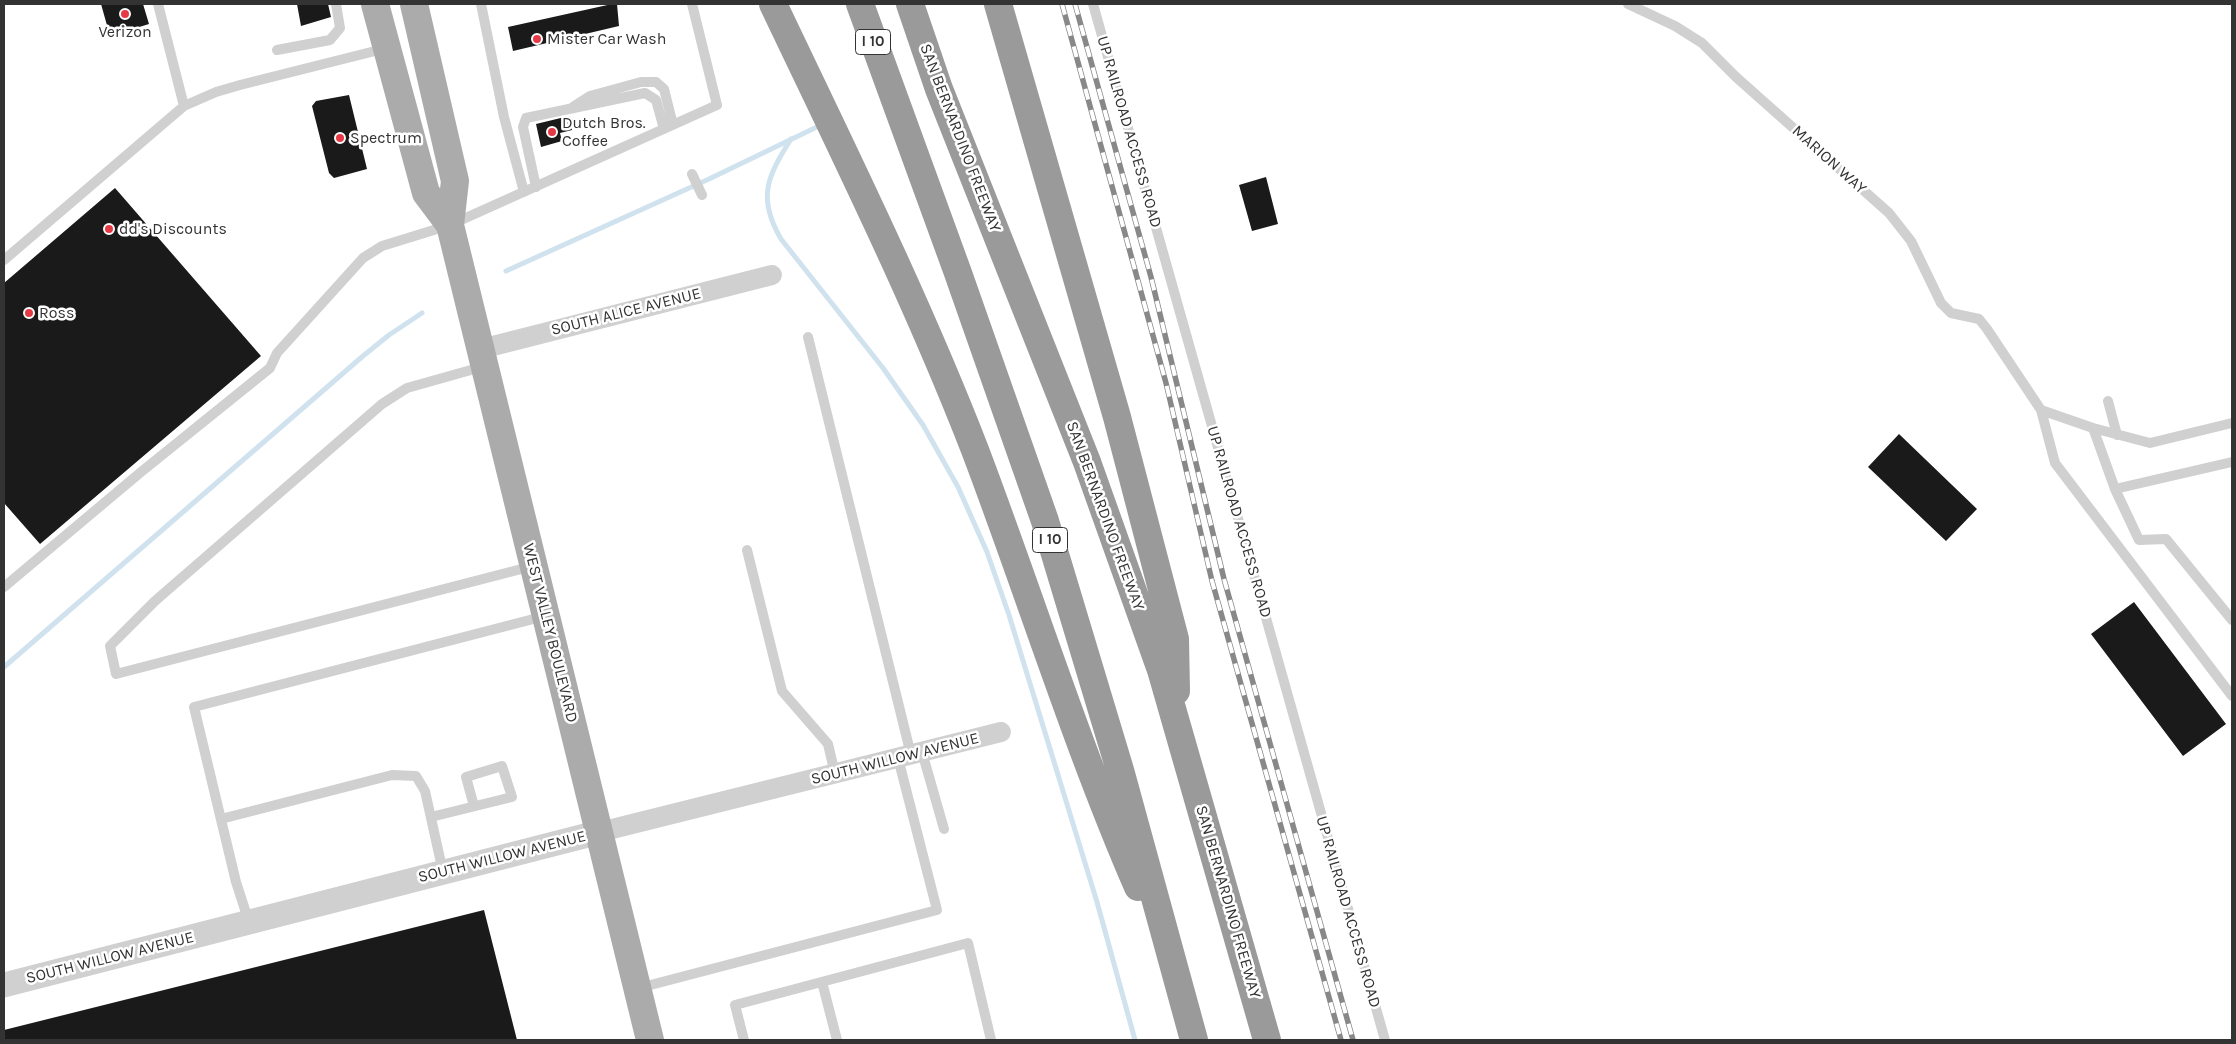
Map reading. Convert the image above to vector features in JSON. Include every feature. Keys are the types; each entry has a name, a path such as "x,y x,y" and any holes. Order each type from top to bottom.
{"highway":[{"path":"773,4 912,300 974,450 1106,815 1178,980"},
{"name":"I 10","path":"860,4 896,108 958,273 1045,521 1120,770 1194,1040"},
{"name":"SAN BERNARDINO FREEWAY","path":"910,4 940,88 1087,462 1177,720 1267,1040"},
{"path":"998,4 1117,417 1175,638 1177,720"}],"main road":[{"name":"WEST VALLEY BOULEVARD","path":"375,4 426,193 450,225"},
{"name":"WEST VALLEY BOULEVARD","path":"414,4 455,181 450,225 650,1040"}],"street":[{"name":"SOUTH ALICE AVENUE","path":"483,357 772,275"},
{"name":"SOUTH WILLOW AVENUE","path":"4,985 600,832 1002,732"}],"lane":[{"path":"158,4 184,106"},
{"path":"277,50 330,40 340,28 336,4"},
{"path":"481,4 504,117 524,192"},
{"path":"4,587 141,472 270,368 277,353 363,258 382,246 450,225 717,105 692,4"},
{"name":"UP RAILROAD ACCESS ROAD","path":"1093,4 1385,1040"},
{"name":"MARION WAY","path":"1628,4 1675,26 1702,43 1736,76 1889,212 1911,241 1941,303 1951,313 1978,319 1996,342 2041,410"},
{"path":"4,260 184,106 232,87 387,48"},
{"path":"573,107 590,96 641,82 656,82 664,89 668,127"},
{"path":"536,187 523,126 526,118 645,94 656,100 668,127"},
{"path":"692,174 702,195"},
{"path":"638,988 937,910 910,755 808,337"},
{"path":"483,357 407,388 382,404 169,589 110,646 116,674 534,566"},
{"path":"2108,401 2117,435"},
{"path":"2041,410 2093,428 2150,443 2232,423"},
{"path":"2041,410 2055,463 2232,696"},
{"path":"2093,428 2128,521 2139,540 2166,539 2232,620"},
{"path":"2115,489 2232,462"},
{"path":"746,550 782,691 828,744 835,774"},
{"path":"249,922 236,882 194,707 546,616"},
{"path":"910,755 944,829"},
{"path":"431,817 512,797 502,766 466,777 474,806"},
{"path":"221,819 392,775 416,776 425,791 443,872"},
{"path":"744,1040 735,1005 968,943 992,1040"},
{"path":"822,982 836,1040"}],"building":[{"name":"Verizon","path":"101,4 143,4 149,24 110,36"},
{"path":"297,4 328,4 331,17 301,26"},
{"name":"Mister Car Wash","path":"617,4 619,26 513,51 508,27"},
{"name":"Spectrum","path":"349,95 367,169 334,178 329,173 312,106 316,101"},
{"name":"Dutch Bros. Coffee","path":"569,116 572,130 560,133 562,141 541,147 536,124"},
{"path":"1266,177 1278,224 1252,231 1239,185"},
{"path":"115,188 261,356 40,544 4,503 4,283"},
{"path":"1899,434 1977,509 1946,541 1868,467"},
{"path":"2134,602 2226,724 2183,756 2091,634"},
{"path":"484,910 517,1040 4,1040 4,1030"}],"waterway":[{"path":"506,271 709,179 821,125"},
{"path":"791,139 771,177 767,199 769,211 781,239 883,368 923,425 958,487 987,552 1009,615 1097,902 1135,1040"},
{"path":"4,667 363,356 389,335 422,313"}],"railway":[{"path":"1062,4 1166,383 1212,581 1341,1040"},
{"path":"1075,4 1151,277 1224,579 1353,1040"}],"place":[{"name":"Verizon","path":"125,14"},
{"name":"Mister Car Wash","path":"537,39"},
{"name":"Dutch Bros. Coffee","path":"552,132"},
{"name":"Spectrum","path":"340,138"},
{"name":"dd's Discounts","path":"109,229"},
{"name":"Ross","path":"29,313"}]}
